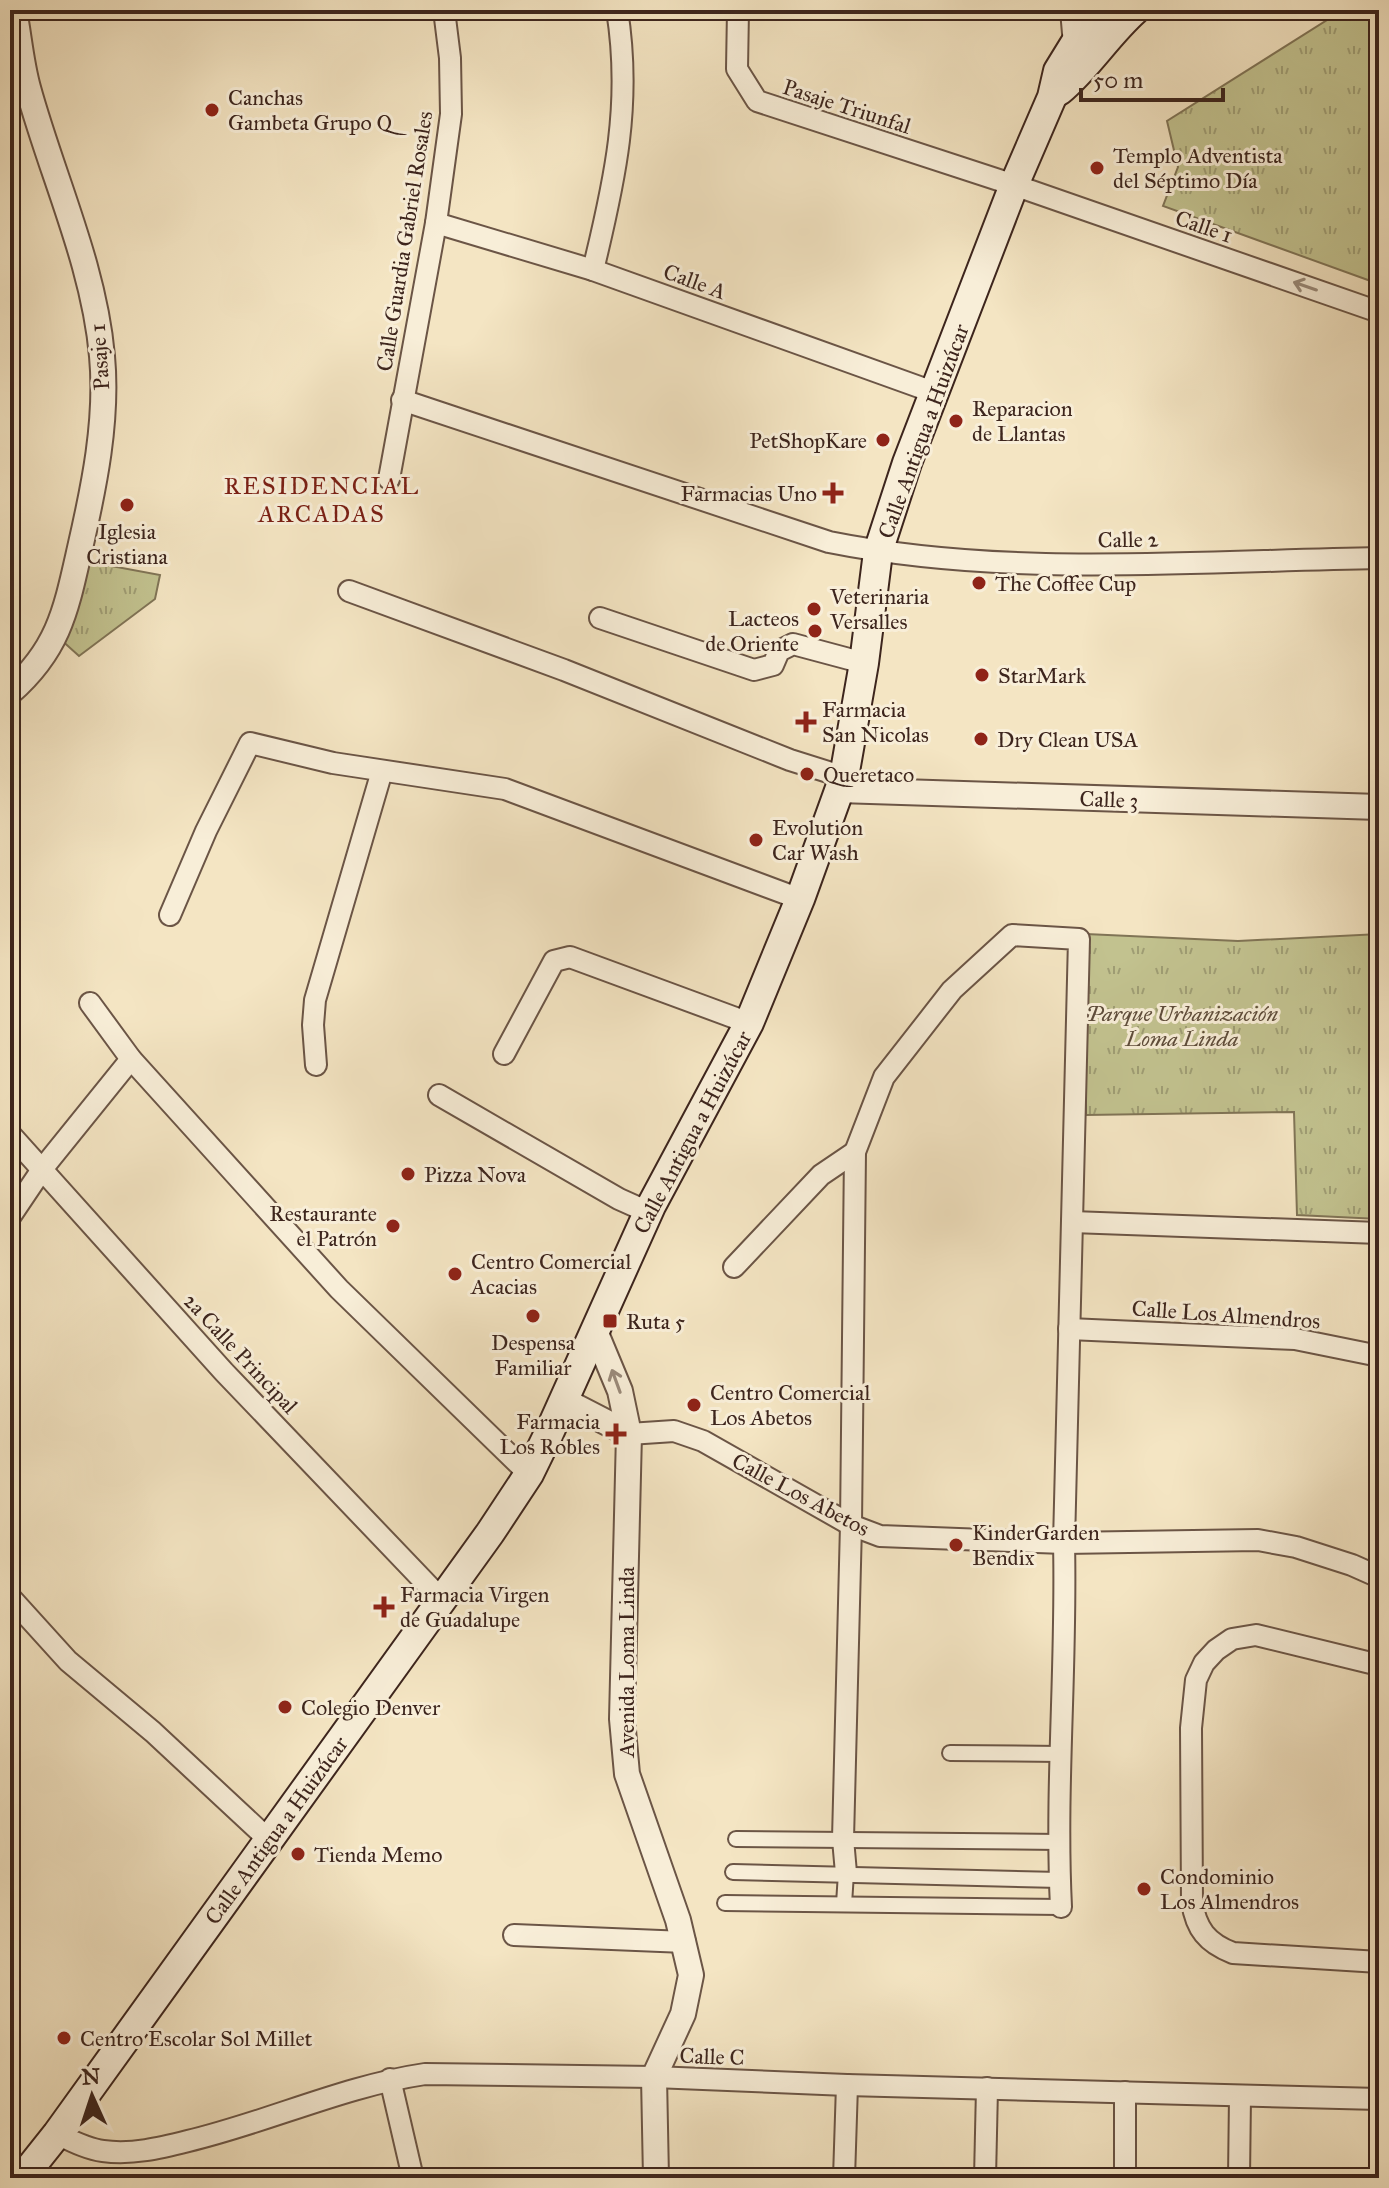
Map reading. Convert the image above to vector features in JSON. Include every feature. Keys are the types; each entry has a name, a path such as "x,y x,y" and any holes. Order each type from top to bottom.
{"main road":[{"name":"Calle Antigua a Huizúcar","path":"1052,97 1073,80 1108,35 1135,10"},
{"name":"Calle Antigua a Huizúcar","path":"22,2178 57,2134 442,1600 529,1474 565,1401 648,1212 749,1023 800,899 842,784 864,663 878,552 907,463 1014,185 1052,97 1058,71 1074,45 1087,13"}],"street":[{"name":"Pasaje 1","path":"10,692 29,676 47,652 69,600 99,450 103,358 90,287 27,85 14,10"},
{"name":"Calle Guardia Gabriel Rosales","path":"389,479 436,223 451,114 450,58 444,10"},
{"path":"593,270 614,184 624,98 623,48 617,10"},
{"name":"Pasaje Triunfal","path":"738,10 737,69 757,101 1014,185"},
{"name":"Calle 1","path":"1014,185 1379,312"},
{"name":"Calle A","path":"436,223 593,270 936,393"},
{"name":"Calle 2","path":"402,400 829,542 878,552 1017,565 1379,558"},
{"path":"349,591 564,670 790,760 842,784"},
{"path":"600,618 754,670 773,665 779,651 793,644 864,663"},
{"path":"170,915 206,831 250,743 333,763 505,789 800,899"},
{"path":"316,1065 315,1000 382,771"},
{"name":"Calle 3","path":"842,784 1379,807"},
{"path":"725,1903 1061,1907 1061,1754 1066,1612 1064,1543 1079,939 1012,935 952,990 884,1077 855,1152 844,1904"},
{"path":"504,1054 554,961 570,957 749,1023"},
{"path":"90,1003 131,1059 339,1289 529,1474"},
{"path":"10,1217 43,1168 131,1059"},
{"path":"439,1095 619,1199 648,1212"},
{"name":"2a Calle Principal","path":"10,1134 214,1360 442,1600"},
{"path":"734,1267 821,1175 855,1152"},
{"path":"1072,1222 1379,1233"},
{"name":"Calle Los Almendros","path":"1069,1329 1295,1339 1379,1356"},
{"name":"Avenida Loma Linda","path":"595,1331 620,1391 629,1434 622,1719 624,1761 685,1942 691,1975 688,1997 677,2030 654,2077"},
{"path":"565,1401 629,1434"},
{"name":"Calle Los Abetos","path":"629,1434 674,1431 703,1441 851,1525 880,1536 1064,1543 1258,1540 1296,1547 1379,1577"},
{"path":"10,1597 68,1661 153,1732 269,1840"},
{"path":"1379,1665 1256,1635 1232,1639 1210,1656 1196,1680 1191,1728 1192,1902 1195,1920 1203,1935 1215,1946 1233,1953 1379,1962"},
{"path":"950,1753 1061,1754"},
{"path":"736,1839 1060,1842"},
{"path":"733,1872 1060,1880"},
{"path":"514,1935 685,1942"},
{"name":"Calle C","path":"57,2134 88,2148 131,2153 212,2136 390,2079 425,2074 654,2077 1379,2099"},
{"path":"654,2077 656,2178"},
{"path":"390,2079 413,2178"},
{"path":"844,2178 847,2085"},
{"path":"985,2178 987,2088"},
{"path":"1125,2092 1125,2178"},
{"path":"1239,2178 1240,2096"}],"green space":[{"path":"1343,10 1361,10 1379,27 1379,284 1163,206 1178,167 1167,121"},
{"path":"90,562 160,575 155,599 79,656 58,637 74,608"},
{"name":"Parque Urbanización Loma Linda","path":"1086,934 1238,941 1379,934 1379,1219 1297,1215 1294,1112 1086,1115"}],"place":[{"name":"Canchas Gambeta Grupo Q","path":"212,110"},
{"name":"Templo Adventista del Séptimo Día","path":"1097,168"},
{"name":"Reparacion de Llantas","path":"956,421"},
{"name":"PetShopKare","path":"883,440"},
{"name":"Farmacias Uno","path":"833,493"},
{"name":"Iglesia Cristiana","path":"127,505"},
{"name":"The Coffee Cup","path":"979,583"},
{"name":"Veterinaria Versalles","path":"814,609"},
{"name":"Lacteos de Oriente","path":"815,631"},
{"name":"StarMark","path":"982,675"},
{"name":"Farmacia San Nicolas","path":"806,722"},
{"name":"Dry Clean USA","path":"981,739"},
{"name":"Queretaco","path":"807,774"},
{"name":"Evolution Car Wash","path":"756,840"},
{"name":"Pizza Nova","path":"408,1174"},
{"name":"Restaurante el Patrón","path":"393,1226"},
{"name":"Centro Comercial Acacias","path":"455,1274"},
{"name":"Despensa Familiar","path":"533,1316"},
{"name":"Ruta 5","path":"610,1321"},
{"name":"Centro Comercial Los Abetos","path":"694,1405"},
{"name":"Farmacia Los Robles","path":"616,1434"},
{"name":"KinderGarden Bendix","path":"956,1545"},
{"name":"Farmacia Virgen de Guadalupe","path":"384,1607"},
{"name":"Colegio Denver","path":"285,1707"},
{"name":"Tienda Memo","path":"298,1854"},
{"name":"Condominio Los Almendros","path":"1144,1889"},
{"name":"Centro Escolar Sol Millet","path":"64,2038"}],"district":[{"name":"RESIDENCIAL ARCADAS","path":"322,500"}]}
